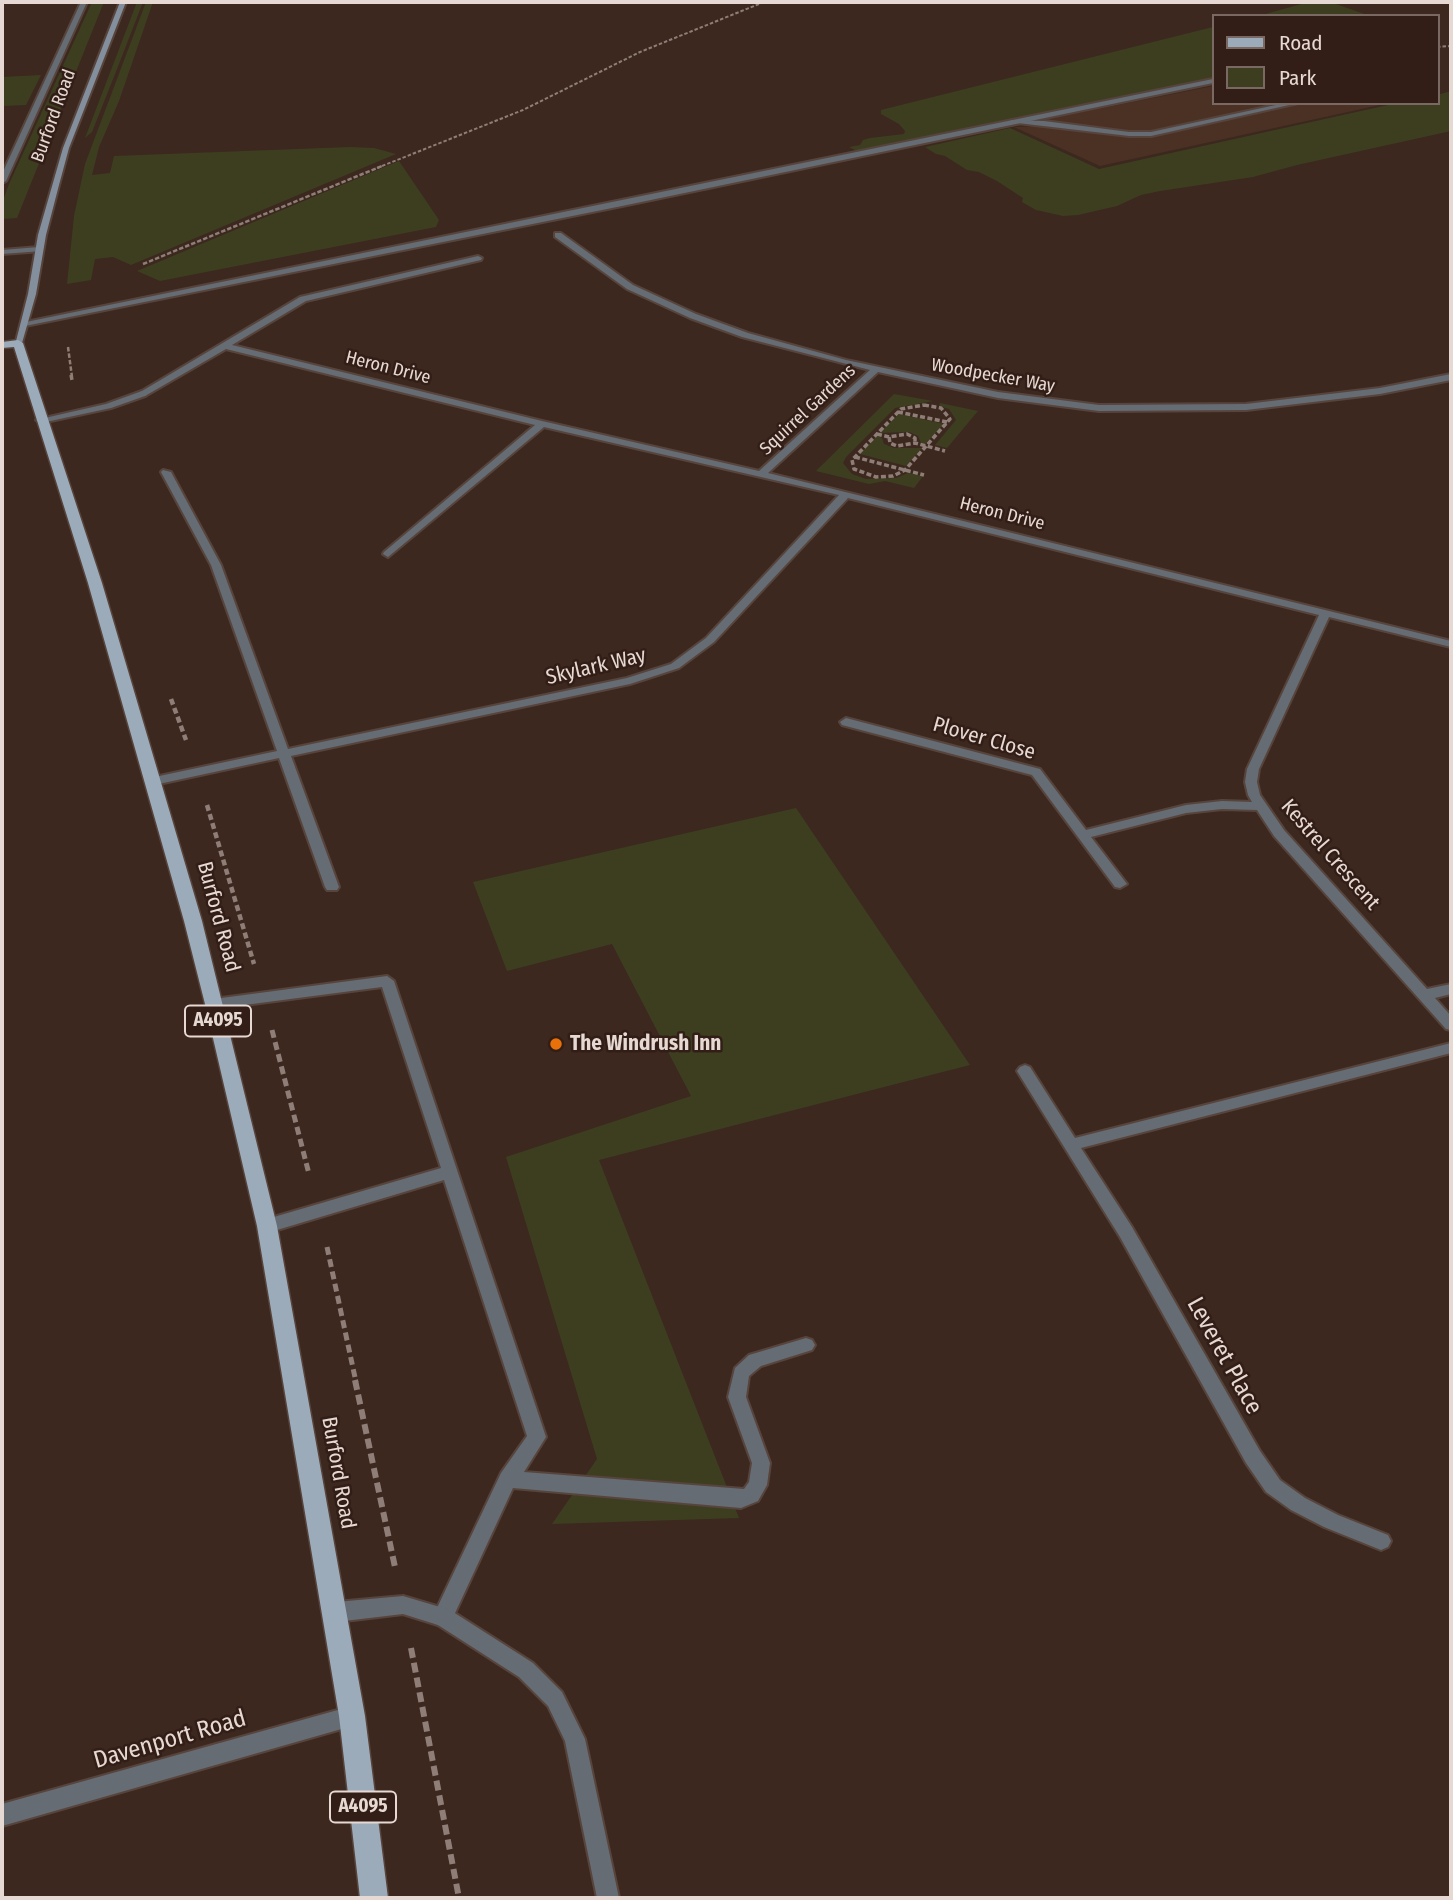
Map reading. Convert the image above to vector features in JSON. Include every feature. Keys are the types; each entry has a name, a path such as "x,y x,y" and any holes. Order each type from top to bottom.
{"main road":[{"name":"Burford Road","path":"124,2 66,148 39,249 25,323 10,344 41,420 95,583 154,781 214,1004 267,1226 336,1612 352,1716 374,1898"}],"street":[{"name":"Burford Road","path":"2,181 84,2"},
{"path":"25,323 622,204 1212,81"},
{"path":"1012,122 1151,134 1286,105"},
{"name":"Woodpecker Way","path":"558,235 621,281 674,309 745,335 876,369 1011,397 1135,409 1274,405 1393,389 1451,377"},
{"path":"2,252 39,249"},
{"path":"41,420 108,406 142,394 303,299 478,258"},
{"name":"Heron Drive","path":"225,346 542,424 846,494 1451,644"},
{"name":"Squirrel Gardens","path":"761,474 876,369"},
{"path":"388,554 542,424"},
{"path":"166,472 216,565 286,753 332,887"},
{"name":"Skylark Way","path":"154,781 630,681 675,666 710,640 846,494"},
{"name":"Kestrel Crescent","path":"1325,613 1253,769 1251,782 1261,807 1279,833 1451,1025"},
{"name":"Plover Close","path":"846,722 1036,772 1120,884"},
{"path":"1082,835 1186,809 1261,807"},
{"path":"214,1004 387,981 537,1437 508,1479 443,1617"},
{"path":"1425,995 1451,989"},
{"path":"1073,1144 1451,1048"},
{"name":"Leveret Place","path":"1025,1071 1126,1232 1253,1457 1273,1486 1298,1504 1331,1521 1381,1541"},
{"path":"267,1226 449,1172"},
{"path":"508,1479 741,1499 751,1495 758,1485 761,1463 737,1397 741,1373 755,1360 806,1345"},
{"path":"336,1612 403,1605 443,1617 526,1670 555,1699 575,1739 608,1898"},
{"name":"Davenport Road","path":"2,1815 352,1716"}],"path":[{"path":"134,268 267,211 523,110 640,52 764,2"},
{"path":"915,405 933,406 950,415 948,422 905,470 893,476 867,476 854,469 851,465 855,457 898,412 915,405"},
{"path":"898,412 948,422"},
{"path":"877,434 889,437 907,434 915,438 915,443"},
{"path":"889,437 890,443 897,446 915,443 944,451"},
{"path":"855,457 924,475"}],"shaded area":[{"path":"1212,86 1212,105 1380,105 1100,166 1014,127 1043,126 1047,119"}],"green space":[{"path":"92,2 104,2 17,218 2,219 2,203 9,184"},
{"path":"137,2 143,2 92,132 85,138"},
{"path":"146,2 153,2 119,101 99,147 92,175 110,173 114,156 350,147 374,148 396,154 131,265 113,257 95,259 91,280 67,284 74,216 85,164"},
{"path":"1309,2 1333,3 1364,14 1265,14"},
{"path":"1212,27 1212,78 857,151 849,147 860,145 863,140 870,138 904,134 905,131 899,124 881,114 881,110"},
{"path":"41,75 26,105 2,106 2,77"},
{"path":"1451,91 1451,131 1253,177 1141,195 1117,206 1078,215 1063,216 1036,210 997,181 979,172 967,170 925,147 1010,128 1099,169 1388,105 1439,105 1439,94"},
{"path":"399,161 439,220 436,227 160,281 137,271"},
{"path":"894,394 933,401 895,408 843,463 852,474 866,479 896,478 908,473 923,476 914,488 885,481 869,484 816,471"},
{"path":"940,403 978,411 947,448 935,445 956,420 949,409 939,406"},
{"path":"899,414 944,424 925,444 921,443 918,436 909,432 880,433"},
{"path":"877,436 882,438 884,444 894,448 922,448 906,466 860,454"},
{"path":"796,808 970,1065 599,1160 739,1518 552,1524 597,1459 506,1157 691,1096 612,944 507,971 473,882"}],"place":[{"name":"The Windrush Inn","path":"556,1044"}]}
